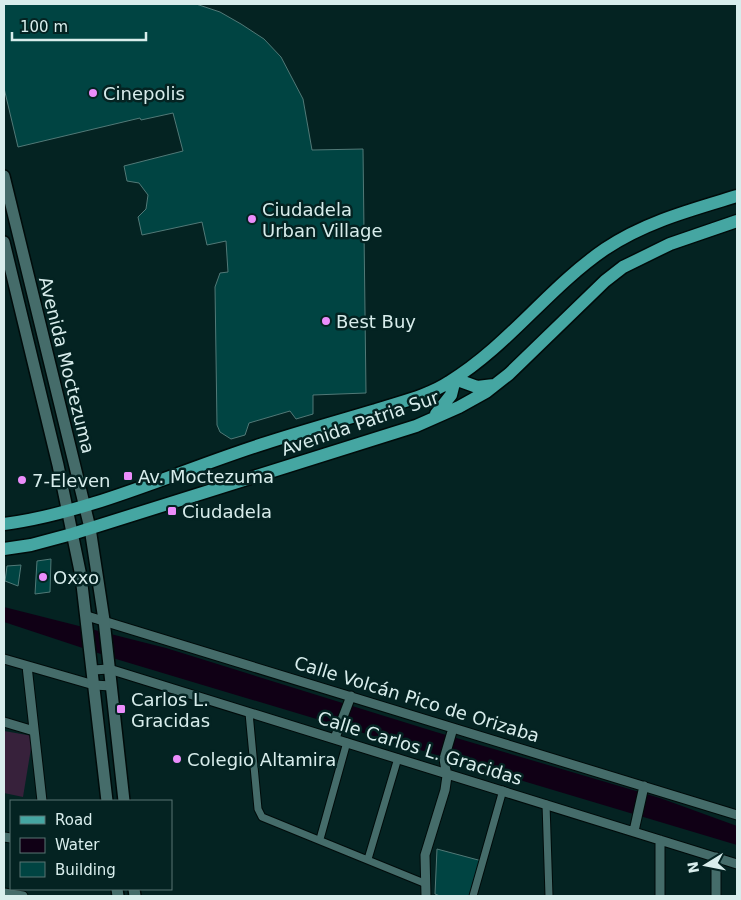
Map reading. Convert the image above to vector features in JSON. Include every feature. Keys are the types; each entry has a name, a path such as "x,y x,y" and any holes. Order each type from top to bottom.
{"main road":[{"name":"Avenida Patria Sur","path":"4,524 66,511 257,446 406,400 455,379 496,349 581,267 604,250 634,232 660,220 737,196"},
{"name":"Avenida Patria Sur","path":"4,549 31,545 72,534 208,493 430,420 458,407 496,384 523,361 605,281 623,267 670,244 737,221"},
{"path":"430,420 451,395 455,379 477,387 496,384"}],"street":[{"name":"Avenida Moctezuma","path":"4,176 90,528 109,663 124,800"},
{"name":"Avenida Moctezuma","path":"4,242 58,464 66,511 81,576 107,800"},
{"name":"Calle Volcán Pico de Orizaba","path":"87,619 452,731 644,786 737,815"},
{"path":"4,659 94,685 111,686"},
{"name":"Calle Carlos L. Gracidas","path":"93,670 109,663 249,713 336,734 347,742 737,864"},
{"path":"27,666 42,800"},
{"path":"336,734 350,699"},
{"path":"249,713 258,809 262,817 320,839 424,883"},
{"path":"4,722 34,730"},
{"path":"426,896 424,883 425,855 445,790 446,772 444,759 452,731"},
{"path":"320,839 347,742"},
{"path":"368,859 398,758"},
{"path":"634,831 644,786"},
{"path":"473,896 503,790"},
{"path":"546,804 549,896"},
{"path":"660,840 660,896"},
{"path":"716,857 716,896"},
{"path":"4,892 23,896"}],"shaded area":[{"path":"4,731 33,736 23,797 4,793"}],"water":[{"path":"4,607 166,648 436,732 660,798 737,826 737,845 116,659 4,622"}],"building":[{"name":"Ciudadela Urban Village","path":"4,4 196,4 220,12 241,24 264,39 281,57 303,99 312,150 363,149 366,393 313,395 313,414 296,419 290,411 249,423 245,435 231,439 220,432 217,425 215,287 220,273 228,272 226,241 207,245 202,222 142,235 138,217 146,209 148,195 139,183 127,181 124,166 183,151 173,113 141,120 140,118 18,147 4,88"},
{"name":"Oxxo","path":"51,559 50,592 35,594 37,561"},
{"name":"Oxxo","path":"21,565 18,586 5,581 7,566"},
{"path":"437,849 482,861 472,896 440,896 435,894"}],"place":[{"name":"Cinepolis","path":"93,93"},
{"name":"Ciudadela Urban Village","path":"252,219"},
{"name":"Best Buy","path":"326,321"},
{"name":"Av. Moctezuma","path":"128,476"},
{"name":"7-Eleven","path":"22,480"},
{"name":"Ciudadela","path":"172,511"},
{"name":"Oxxo","path":"43,577"},
{"name":"Carlos L. Gracidas","path":"121,709"},
{"name":"Colegio Altamira","path":"177,759"}]}
